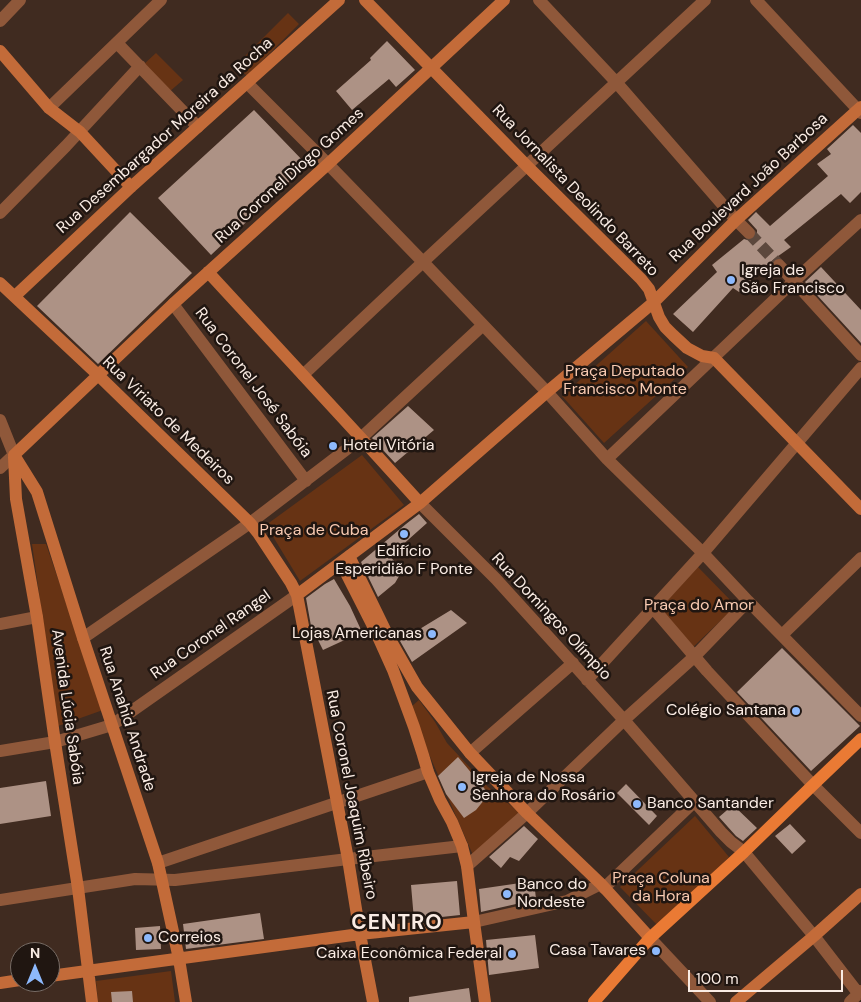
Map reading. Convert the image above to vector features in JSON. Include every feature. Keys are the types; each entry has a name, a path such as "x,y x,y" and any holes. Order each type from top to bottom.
{"main road":[{"name":"Rua Desembargador Moreira da Rocha","path":"15,296 131,187 339,0"},
{"name":"Rua Jornalista Deolindo Barreto","path":"365,0 527,166 641,279 649,289 665,327 687,348 702,356 714,358 861,509"},
{"name":"Rua Coronel Diogo Gomes","path":"14,455 173,304 328,164 504,0"},
{"path":"0,51 49,108 80,132 131,187"},
{"name":"Rua Boulevard João Barbosa","path":"420,504 547,392 654,302 736,220 860,110"},
{"name":"Rua Domingos Olímpio","path":"208,272 420,504"},
{"name":"Rua Viriato de Medeiros","path":"0,283 98,375 250,523 284,571 297,595"},
{"name":"Rua Anahid Andrade","path":"14,455 37,492 83,638 158,863 179,958 186,1002"},
{"name":"Avenida Lúcia Sabóia","path":"14,455 16,499 37,617 54,742 78,888 92,1002"},
{"path":"16,499 31,490 37,492"},
{"name":"Rua Coronel Rangel","path":"297,595 420,504"},
{"path":"345,560 417,688 470,753 527,813 602,886 650,938"},
{"path":"345,560 393,670 428,772 462,846 467,866 485,1002"},
{"name":"Rua Coronel Joaquim Ribeiro","path":"297,595 348,859 373,1002"},
{"path":"594,1002 650,938 744,852 861,739"},
{"path":"736,1002 861,894"},
{"path":"60,975 360,934 474,922"}],"street":[{"path":"0,22 20,0"},
{"path":"49,108 161,0"},
{"path":"539,0 616,82 749,233"},
{"path":"303,376 705,0"},
{"path":"756,0 860,110"},
{"path":"117,43 198,127"},
{"path":"0,213 80,132 140,66"},
{"path":"247,83 423,262 547,392 607,459 703,553 861,716"},
{"path":"607,459 861,220"},
{"path":"779,265 861,356"},
{"name":"Rua Coronel José Sabóia","path":"173,304 306,481"},
{"path":"83,638 250,523 361,438 483,325"},
{"path":"587,680 703,553 861,368"},
{"name":"Avenida Lúcia Sabóia","path":"0,420 14,455"},
{"path":"0,468 14,455"},
{"name":"Rua Domingos Olímpio","path":"420,504 496,579 624,720 721,832 744,852 814,936 856,995"},
{"path":"782,635 861,558"},
{"name":"Rua Coronel Rangel","path":"0,751 54,742 112,725 297,595"},
{"path":"467,866 527,813 624,720 694,657 748,601"},
{"path":"652,608 694,657 812,785 861,833"},
{"path":"0,624 37,617"},
{"path":"470,753 573,663"},
{"path":"158,863 428,772"},
{"path":"474,922 567,901 602,886 694,802"},
{"path":"0,900 135,879 176,880 462,846"},
{"path":"650,938 710,1002"}],"green space":[{"path":"288,13 299,24 247,76 236,65"},
{"path":"156,53 183,80 169,92 143,65"},
{"name":"Praça Deputado Francisco Monte","path":"646,321 688,367 604,443 562,396"},
{"name":"Praça de Cuba","path":"362,455 404,505 300,581 266,525"},
{"path":"32,544 46,544 103,710 58,726"},
{"name":"Praça do Amor","path":"697,566 736,606 691,649 657,612"},
{"path":"419,700 447,743 487,786 526,818 476,862 425,745 412,706"},
{"name":"Praça Coluna da Hora","path":"695,816 729,857 661,929 620,887"},
{"path":"171,971 175,1002 98,1002 96,981"}],"building":[{"path":"387,41 415,70 396,87 389,79 352,110 336,91 371,60 370,58"},
{"path":"254,110 307,165 211,255 158,198"},
{"path":"853,125 861,133 861,192 850,203 841,194 784,240 791,247 774,259 739,292 733,288 693,332 673,314 717,272 712,265 744,239 751,241 755,238 757,230 748,220 756,212 770,226 828,176 817,164 831,154 827,149"},
{"path":"130,212 192,273 98,364 37,306"},
{"path":"821,267 861,310 861,343 805,282"},
{"path":"408,406 434,430 395,463 372,438"},
{"path":"419,514 427,523 390,556 402,571 395,583 378,597 361,562"},
{"path":"334,579 350,606 362,632 323,650 311,626 306,598"},
{"name":"Lojas Americanas","path":"451,610 467,623 412,662 400,641"},
{"name":"Colégio Santana","path":"782,648 860,726 811,771 737,692"},
{"name":"Igreja de Nossa Senhora do Rosário","path":"458,757 489,794 476,810 464,818 446,794 438,776"},
{"path":"46,781 51,816 0,824 0,788"},
{"name":"Banco Santander","path":"626,784 657,816 649,825 617,793"},
{"path":"733,805 757,828 743,841 719,817"},
{"path":"790,824 806,841 792,854 775,836"},
{"path":"524,826 538,839 519,861 510,857 501,868 489,857"},
{"path":"457,881 460,915 414,920 411,885"},
{"name":"Banco do Nordeste","path":"534,881 536,899 538,899 481,912 479,889"},
{"path":"260,913 264,939 186,949 183,924"},
{"name":"Correios","path":"160,926 161,949 136,950 135,928"},
{"name":"Caixa Econômica Federal","path":"535,935 539,968 489,975 486,940"},
{"path":"469,988 471,1002 409,1002 409,997"},
{"path":"132,991 133,1002 112,1002 111,992"}],"tunnel":[{"path":"749,233 779,265"}],"place":[{"name":"Igreja de São Francisco","path":"731,280"},
{"name":"Hotel Vitória","path":"333,446"},
{"name":"Edifício Esperidião F Ponte","path":"404,534"},
{"name":"Lojas Americanas","path":"432,634"},
{"name":"Colégio Santana","path":"796,711"},
{"name":"Igreja de Nossa Senhora do Rosário","path":"462,787"},
{"name":"Banco Santander","path":"637,804"},
{"name":"Banco do Nordeste","path":"507,894"},
{"name":"Correios","path":"148,938"},
{"name":"Casa Tavares","path":"656,951"},
{"name":"Caixa Econômica Federal","path":"512,954"}],"district":[{"name":"CENTRO","path":"397,923"}]}
